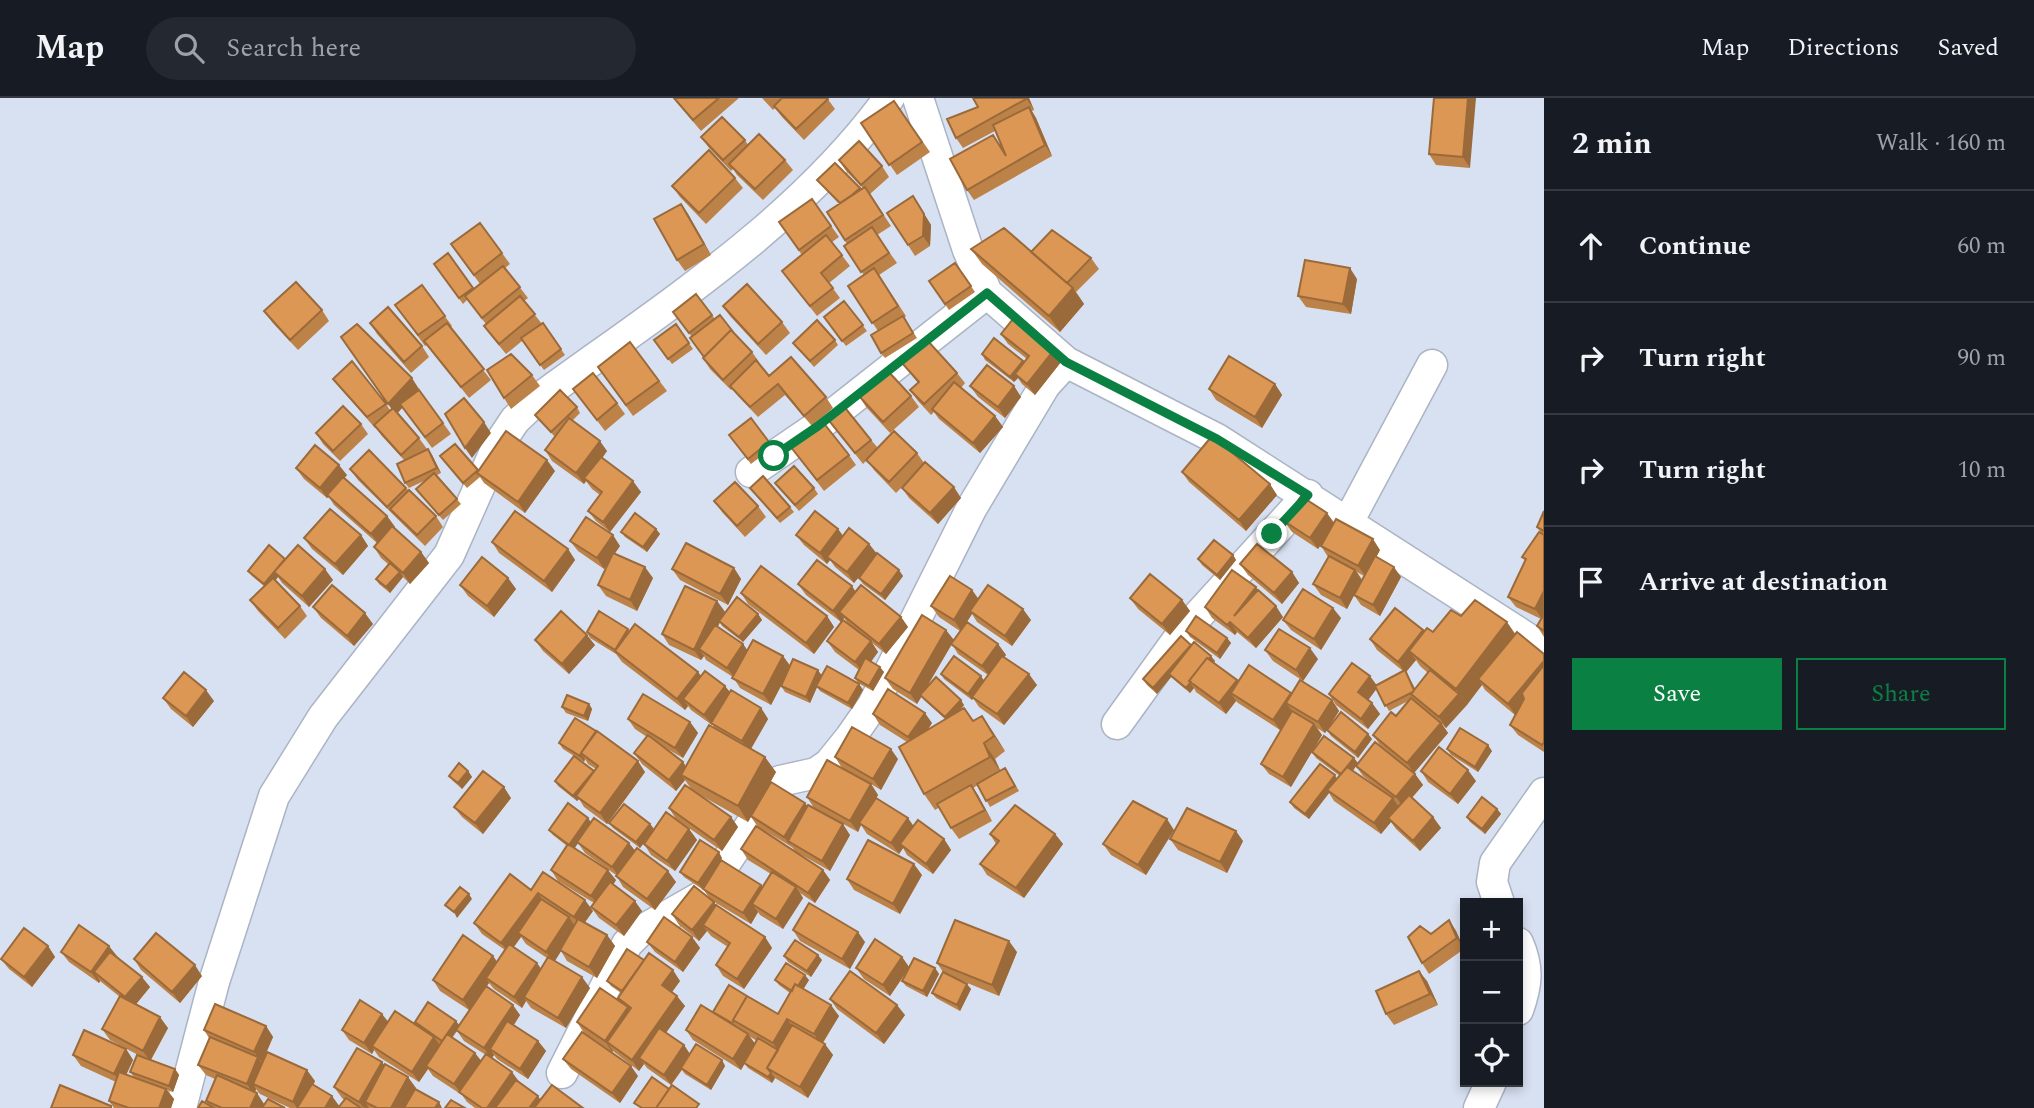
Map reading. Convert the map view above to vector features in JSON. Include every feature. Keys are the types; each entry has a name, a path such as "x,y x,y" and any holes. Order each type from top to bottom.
{"street":[{"path":"181,1108 214,982 274,796 323,717 450,555 497,447 515,420 533,403 752,239 829,172 889,98"},
{"path":"918,98 968,250 987,293 1066,362 1217,439 1544,649"},
{"path":"751,472 818,426 987,293"},
{"path":"562,1073 627,944 639,932 710,889 780,781 816,773 830,764 850,738 873,705 971,509 1045,386 1066,362"},
{"path":"1347,524 1432,365"},
{"path":"1117,724 1184,631 1308,495"},
{"path":"1497,898 1492,881 1495,863 1544,793"},
{"path":"1523,958 1527,970 1523,988"},
{"path":"1479,1108 1489,1087"}],"building":[{"path":"674,98 719,98 693,120"},
{"path":"782,98 828,99 796,129 774,106"},
{"path":"973,98 1026,99 956,138 947,119 978,107"},
{"path":"1434,98 1468,98 1463,157 1429,154"},
{"path":"894,101 922,142 889,165 861,123"},
{"path":"1029,107 1045,145 967,190 950,159 993,135 1006,156 993,125"},
{"path":"722,117 745,140 723,160 701,137"},
{"path":"759,134 785,160 755,189 729,164"},
{"path":"859,141 882,166 861,185 839,160"},
{"path":"709,150 735,178 699,213 672,186"},
{"path":"835,163 860,188 840,203 817,180"},
{"path":"865,187 883,215 845,240 827,212"},
{"path":"913,196 924,214 923,236 908,245 887,213"},
{"path":"812,199 831,226 799,250 779,222"},
{"path":"681,204 704,244 677,260 654,219"},
{"path":"480,223 502,253 474,275 451,244"},
{"path":"872,227 889,253 861,272 844,246"},
{"path":"1004,228 1073,288 1049,316 971,249"},
{"path":"1052,230 1091,258 1067,283 1031,252"},
{"path":"826,235 842,255 821,273 833,288 810,306 782,271"},
{"path":"448,253 473,288 459,298 434,264"},
{"path":"1305,260 1350,268 1343,304 1298,296"},
{"path":"955,263 971,286 945,304 929,281"},
{"path":"503,266 520,287 482,318 465,296"},
{"path":"874,268 898,306 872,323 848,286"},
{"path":"296,282 322,310 290,340 264,311"},
{"path":"747,284 782,322 758,344 723,306"},
{"path":"422,285 445,316 418,335 395,305"},
{"path":"696,294 712,315 689,333 673,312"},
{"path":"520,296 535,314 499,344 484,326"},
{"path":"844,301 863,325 842,341 824,317"},
{"path":"388,307 422,346 404,362 370,323"},
{"path":"720,315 734,333 731,330 704,357 690,338"},
{"path":"903,316 913,333 881,353 871,335"},
{"path":"1013,319 1053,351 1027,384 1015,374 1029,356 1001,334"},
{"path":"817,320 835,340 810,361 793,343"},
{"path":"447,323 484,369 461,387 424,341"},
{"path":"543,323 561,349 540,365 521,338"},
{"path":"357,324 412,378 388,404 341,337"},
{"path":"676,324 689,343 668,359 654,340"},
{"path":"731,330 752,352 723,380 703,358"},
{"path":"994,338 1023,361 1010,377 982,354"},
{"path":"927,340 957,373 924,404 910,390 919,382 902,363"},
{"path":"630,342 659,381 626,405 598,367"},
{"path":"511,354 532,375 504,398 487,370"},
{"path":"1229,356 1275,384 1255,417 1209,389"},
{"path":"791,357 826,397 804,416 778,384 750,407 730,386 756,360 769,376"},
{"path":"352,361 386,404 367,417 333,379"},
{"path":"987,365 1014,386 998,407 970,386"},
{"path":"887,370 911,396 883,422 859,396"},
{"path":"593,373 617,403 597,420 573,389"},
{"path":"954,382 995,416 973,443 932,409"},
{"path":"419,390 443,423 425,437 400,404"},
{"path":"560,390 577,407 551,432 535,415"},
{"path":"464,398 484,422 465,448 445,414"},
{"path":"842,404 871,440 855,453 826,417"},
{"path":"343,406 361,424 333,451 316,433"},
{"path":"393,408 419,438 401,455 374,425"},
{"path":"569,418 600,441 576,473 545,450"},
{"path":"751,418 769,442 748,459 729,435"},
{"path":"822,421 849,455 817,480 790,446"},
{"path":"506,431 547,460 518,502 477,473"},
{"path":"894,431 917,453 889,482 866,460"},
{"path":"1212,436 1270,484 1239,520 1182,472"},
{"path":"455,444 478,470 463,483 440,456"},
{"path":"315,445 339,465 320,488 296,468"},
{"path":"428,449 437,468 405,483 397,464"},
{"path":"369,450 406,488 387,507 350,469"},
{"path":"601,457 633,481 603,522 588,511 602,492 584,478"},
{"path":"925,462 954,487 930,513 902,488"},
{"path":"794,466 814,488 795,505 775,483"},
{"path":"434,473 457,499 439,515 416,489"},
{"path":"763,476 790,507 777,518 750,488"},
{"path":"343,477 387,516 371,534 327,495"},
{"path":"735,482 758,506 737,526 714,501"},
{"path":"409,490 436,516 417,535 390,509"},
{"path":"1301,496 1327,513 1310,538 1284,521"},
{"path":"330,509 361,535 335,564 304,538"},
{"path":"515,511 568,549 544,581 492,542"},
{"path":"815,511 838,529 820,553 796,535"},
{"path":"1544,511 1544,531 1537,527"},
{"path":"635,513 656,529 643,547 621,532"},
{"path":"586,517 613,535 597,558 570,541"},
{"path":"1336,519 1373,539 1358,566 1321,546"},
{"path":"392,526 421,552 403,573 374,547"},
{"path":"849,528 869,544 847,572 827,557"},
{"path":"1539,532 1544,535 1544,591 1535,609 1508,597 1526,559 1522,557"},
{"path":"1214,540 1233,555 1217,575 1198,559"},
{"path":"686,543 734,568 720,594 672,569"},
{"path":"1257,544 1292,572 1274,593 1240,564"},
{"path":"269,545 285,559 264,584 248,571"},
{"path":"298,545 325,569 302,596 274,572"},
{"path":"613,553 645,567 630,600 598,585"},
{"path":"877,553 899,570 881,594 859,578"},
{"path":"1329,556 1355,570 1340,598 1313,584"},
{"path":"1375,556 1394,567 1373,605 1354,595"},
{"path":"482,557 508,578 487,606 460,585"},
{"path":"817,560 852,586 833,611 798,584"},
{"path":"390,563 400,572 386,587 376,579"},
{"path":"761,566 827,616 806,643 741,593"},
{"path":"1232,570 1256,587 1234,616 1258,590 1276,606 1248,638 1230,622 1227,625 1205,607"},
{"path":"1150,574 1182,600 1162,624 1130,598"},
{"path":"950,576 972,590 954,620 931,606"},
{"path":"273,578 300,606 278,628 250,600"},
{"path":"332,585 365,613 347,636 313,607"},
{"path":"861,585 901,617 879,644 839,612"},
{"path":"988,585 1023,609 1005,636 970,611"},
{"path":"685,586 717,601 694,650 662,634"},
{"path":"1303,589 1333,608 1314,639 1283,620"},
{"path":"737,597 758,614 739,637 719,621"},
{"path":"1475,600 1507,622 1456,689 1409,651 1427,628 1433,632 1451,610 1461,616"},
{"path":"1395,608 1423,630 1398,662 1370,639"},
{"path":"561,611 587,635 562,664 535,640"},
{"path":"599,611 628,629 615,650 587,632"},
{"path":"1544,614 1544,631 1537,626"},
{"path":"922,615 946,630 910,693 885,678"},
{"path":"1196,616 1227,638 1217,653 1186,631"},
{"path":"843,620 871,641 855,662 827,641"},
{"path":"967,622 998,644 982,666 951,644"},
{"path":"635,624 698,672 677,699 615,651"},
{"path":"715,625 743,644 727,668 699,649"},
{"path":"1279,629 1310,648 1296,670 1265,650"},
{"path":"1517,632 1544,654 1544,661 1508,704 1478,679"},
{"path":"1181,636 1191,645 1153,688 1143,679"},
{"path":"753,640 783,656 763,694 732,678"},
{"path":"1194,642 1211,656 1186,688 1169,674"},
{"path":"954,656 981,676 968,694 941,674"},
{"path":"1002,656 1029,674 997,714 972,697"},
{"path":"865,658 880,667 869,686 855,678"},
{"path":"1207,658 1237,680 1219,703 1189,681"},
{"path":"793,659 818,670 806,697 781,686"},
{"path":"1352,663 1370,676 1358,692 1372,703 1361,719 1329,694"},
{"path":"1249,665 1291,693 1273,720 1231,693"},
{"path":"1544,665 1542,745 1510,725 1524,699 1522,693"},
{"path":"827,666 859,684 848,703 816,686"},
{"path":"1405,670 1413,692 1385,706 1375,686"},
{"path":"1430,670 1459,694 1439,717 1411,694"},
{"path":"705,671 725,686 704,715 683,699"},
{"path":"184,672 206,690 186,716 163,698"},
{"path":"936,677 961,700 945,717 920,695"},
{"path":"1300,680 1332,700 1318,722 1286,703"},
{"path":"888,689 925,713 908,737 873,714"},
{"path":"731,690 761,708 742,741 711,723"},
{"path":"643,694 690,722 675,748 628,719"},
{"path":"567,695 589,704 584,716 562,707"},
{"path":"1411,698 1441,723 1407,763 1373,735 1391,712 1396,716"},
{"path":"964,708 973,721 982,716 994,736 984,743 990,757 924,794 899,747"},
{"path":"1292,711 1314,724 1283,777 1261,764"},
{"path":"1341,712 1368,734 1355,752 1327,730"},
{"path":"575,718 596,731 580,756 559,743"},
{"path":"709,725 765,757 738,806 681,775"},
{"path":"852,727 891,749 873,779 835,757"},
{"path":"1460,728 1488,745 1475,767 1447,749"},
{"path":"597,731 638,761 600,813 576,796 598,766 581,753"},
{"path":"648,735 683,762 669,780 634,753"},
{"path":"1324,736 1354,758 1341,774 1312,752"},
{"path":"1375,742 1415,774 1396,797 1356,766"},
{"path":"1439,747 1468,770 1450,794 1421,771"},
{"path":"574,756 594,771 573,796 555,781"},
{"path":"827,760 871,784 850,821 807,797"},
{"path":"459,763 468,771 458,783 449,776"},
{"path":"1320,764 1335,775 1305,814 1290,802"},
{"path":"1347,767 1393,798 1374,823 1327,790"},
{"path":"1005,768 1015,786 986,801 977,784"},
{"path":"483,771 504,787 475,823 454,807"},
{"path":"771,782 805,803 784,837 751,816"},
{"path":"685,785 731,817 714,840 669,808"},
{"path":"971,785 985,810 951,828 937,804"},
{"path":"1409,795 1433,817 1413,841 1388,818"},
{"path":"1482,797 1497,809 1482,829 1467,817"},
{"path":"876,798 908,818 891,843 859,823"},
{"path":"1133,801 1167,819 1138,865 1103,844"},
{"path":"568,803 588,818 569,845 549,830"},
{"path":"624,804 650,824 636,842 609,823"},
{"path":"808,805 843,824 822,861 788,841"},
{"path":"1015,805 1055,834 1016,888 980,864 999,841 990,834"},
{"path":"1187,808 1236,831 1220,862 1170,839"},
{"path":"666,812 689,829 667,861 644,844"},
{"path":"594,818 629,843 612,867 577,842"},
{"path":"918,820 944,839 926,864 900,844"},
{"path":"756,826 823,870 808,893 741,849"},
{"path":"700,840 719,852 698,883 680,872"},
{"path":"868,840 914,864 893,904 847,879"},
{"path":"568,844 608,870 591,896 551,870"},
{"path":"637,848 668,871 647,899 616,876"},
{"path":"721,860 761,885 743,913 703,889"},
{"path":"543,872 585,900 574,917 538,893 501,943 474,923 510,874 531,890"},
{"path":"772,872 796,887 776,919 752,904"},
{"path":"610,882 635,901 616,925 591,907"},
{"path":"694,886 714,902 692,930 672,914"},
{"path":"460,887 469,894 454,912 445,905"},
{"path":"541,899 569,917 546,952 518,933"},
{"path":"809,903 858,932 842,959 793,930"},
{"path":"716,905 765,937 737,979 716,965 730,943 703,925"},
{"path":"664,917 692,937 675,962 647,942"},
{"path":"578,919 607,935 589,967 560,950"},
{"path":"955,920 1009,941 992,985 937,963"},
{"path":"1449,920 1457,938 1422,963 1408,937 1420,926 1431,934"},
{"path":"79,925 109,946 91,972 61,952"},
{"path":"24,928 48,946 24,977 1,959"},
{"path":"156,933 195,965 172,992 134,959"},
{"path":"463,935 493,956 463,1000 433,980"},
{"path":"875,939 902,957 883,985 856,968"},
{"path":"795,940 818,955 807,971 784,956"},
{"path":"509,944 537,963 514,997 486,978"},
{"path":"627,949 644,960 622,991 607,981"},
{"path":"110,952 142,977 125,997 94,972"},
{"path":"649,953 673,970 662,985 677,996 632,1060 607,1042 631,1008 618,998"},
{"path":"548,957 582,977 558,1018 524,997"},
{"path":"914,958 935,968 923,991 902,981"},
{"path":"786,963 805,975 792,991 775,980"},
{"path":"850,971 897,1005 876,1033 830,999"},
{"path":"1419,971 1430,994 1386,1014 1376,991"},
{"path":"943,972 967,984 957,1005 932,993"},
{"path":"795,984 831,1005 814,1034 787,1019 773,1043 733,1020 747,996 778,1014"},
{"path":"729,985 747,996 732,1023 713,1012"},
{"path":"486,986 513,1005 484,1048 456,1030"},
{"path":"600,988 628,1007 605,1041 577,1022"},
{"path":"120,996 160,1017 143,1051 102,1029"},
{"path":"360,1000 382,1014 364,1043 342,1030"},
{"path":"428,1002 456,1021 442,1041 415,1022"},
{"path":"215,1004 266,1026 254,1052 204,1030"},
{"path":"701,1005 748,1034 733,1059 686,1030"},
{"path":"395,1011 434,1037 412,1072 372,1046"},
{"path":"507,1021 538,1041 520,1069 490,1049"},
{"path":"792,1025 825,1044 800,1087 767,1068"},
{"path":"659,1028 684,1045 664,1075 639,1058"},
{"path":"84,1030 126,1049 114,1074 73,1055"},
{"path":"582,1032 631,1066 612,1093 563,1059"},
{"path":"447,1034 475,1053 454,1084 426,1066"},
{"path":"210,1037 258,1057 247,1084 198,1065"},
{"path":"758,1038 778,1050 767,1068 771,1073 768,1077 744,1063"},
{"path":"696,1044 722,1060 707,1085 681,1068"},
{"path":"357,1048 382,1062 359,1102 334,1087"},
{"path":"267,1052 307,1070 293,1102 253,1084"},
{"path":"486,1054 512,1072 487,1108 482,1108 459,1092"},
{"path":"137,1055 175,1069 169,1086 130,1072"},
{"path":"385,1064 408,1077 391,1108 377,1108 365,1102"},
{"path":"119,1072 166,1089 159,1108 129,1108 109,1101"},
{"path":"217,1075 257,1093 250,1108 222,1108 206,1101"},
{"path":"652,1077 669,1089 656,1108 642,1108 634,1103"},
{"path":"516,1080 538,1096 529,1108 495,1108"},
{"path":"312,1084 332,1096 325,1108 297,1108"},
{"path":"60,1085 111,1106 111,1108 51,1108"},
{"path":"552,1085 583,1108 534,1108"},
{"path":"672,1085 699,1104 696,1108 656,1108"},
{"path":"415,1089 439,1102 435,1108 404,1108"},
{"path":"346,1098 361,1108 338,1108"},
{"path":"268,1099 285,1108 262,1108"},
{"path":"451,1100 465,1108 445,1108"},
{"path":"202,1101 214,1108 198,1108"}],"route":[{"path":"774,456 818,426 987,293 1066,362 1217,439 1308,495 1272,534"}]}
